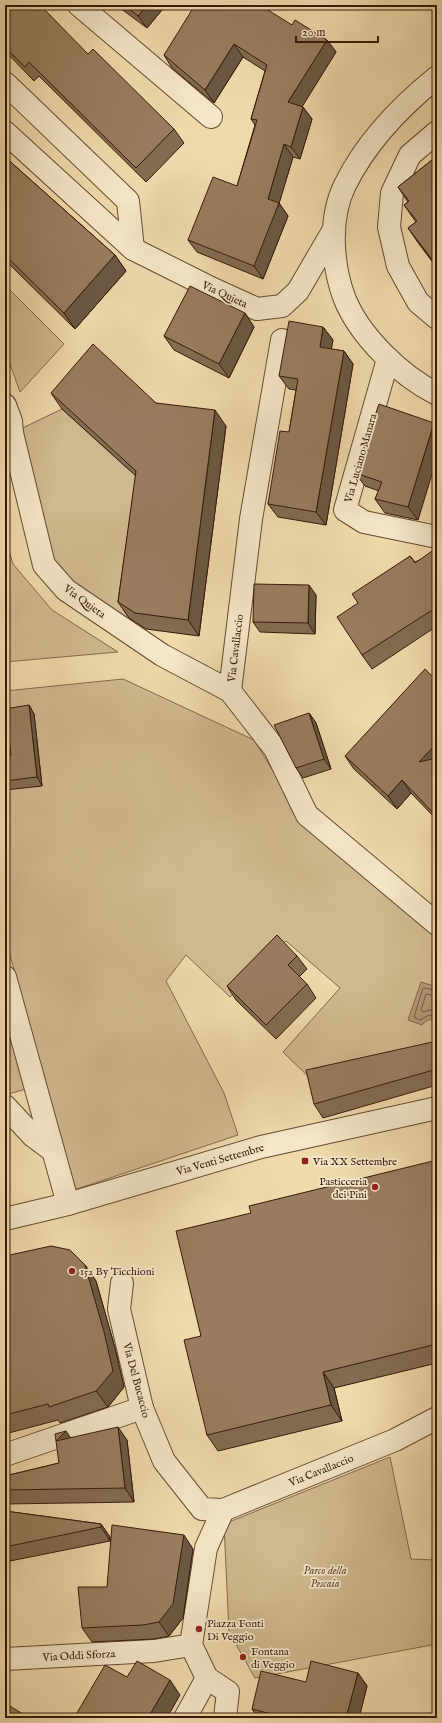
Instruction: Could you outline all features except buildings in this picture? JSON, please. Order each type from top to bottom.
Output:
[{"type":"street","points":[[79,5],[211,117]]},
{"type":"street","points":[[437,77],[410,98],[380,132],[358,164],[345,185],[338,206],[333,231],[335,266],[344,298],[360,325],[388,359],[410,378],[437,394]]},
{"type":"street","points":[[5,83],[128,201],[133,248]]},
{"type":"street","name":"Via Quieta","points":[[5,132],[133,248],[257,309],[282,306],[298,291],[333,231]]},
{"type":"street","points":[[437,132],[410,155],[392,193],[389,227],[398,266],[418,302],[437,318]]},
{"type":"street","name":"Via Cavallaccio","points":[[282,340],[251,519],[230,691],[275,749],[307,815],[437,924]]},
{"type":"street","name":"Via Luciano Manara","points":[[388,359],[345,510],[364,522],[437,537]]},
{"type":"street","name":"Via Quieta","points":[[5,405],[11,421],[12,433],[44,565],[66,590],[162,655],[230,691]]},
{"type":"street","points":[[5,976],[68,1204]]},
{"type":"street","points":[[5,1106],[33,1136],[53,1151]]},
{"type":"street","name":"Via Venti Settembre","points":[[5,1219],[68,1204],[261,1147],[437,1108]]},
{"type":"street","name":"Via Del Bucaccio","points":[[122,1283],[119,1309],[142,1408],[164,1461],[202,1509]]},
{"type":"street","points":[[5,1455],[142,1408]]},
{"type":"street","name":"Via Cavallaccio","points":[[202,1509],[223,1510],[395,1440],[437,1418]]},
{"type":"street","points":[[223,1510],[206,1548],[191,1645],[207,1678],[228,1692],[225,1718]]},
{"type":"street","name":"Via Oddi Sforza","points":[[5,1658],[154,1651],[191,1645]]},
{"type":"street","points":[[185,1718],[207,1678]]},
{"type":"green space","points":[[5,285],[64,344],[20,392],[5,350]]},
{"type":"green space","points":[[62,409],[129,470],[150,470],[128,627],[44,565],[12,433]]},
{"type":"green space","points":[[5,538],[13,564],[52,610],[118,652],[5,662]]},
{"type":"green space","points":[[123,679],[254,740],[296,808],[437,932],[437,1056],[316,1084],[283,1052],[340,988],[286,941],[230,997],[186,955],[166,981],[224,1093],[238,1135],[74,1190],[5,937],[5,691]]},
{"type":"green space","points":[[5,1010],[26,1089],[5,1095]]},
{"type":"green space","name":"Parco della Pescaia","points":[[390,1457],[411,1559],[437,1560],[437,1644],[255,1678],[229,1632],[224,1524]]},
{"type":"water","points":[[421,982],[437,987],[437,1021],[429,1020],[422,1025],[408,1020]]},
{"type":"place","name":"Via XX Settembre","points":[[305,1161]]},
{"type":"place","name":"Pasticceria dei Pini","points":[[375,1187]]},
{"type":"place","name":"152 By Ticchioni","points":[[72,1271]]},
{"type":"place","name":"Piazza Fonti Di Veggio","points":[[199,1629]]},
{"type":"place","name":"Fontana di Veggio","points":[[243,1657]]}]
